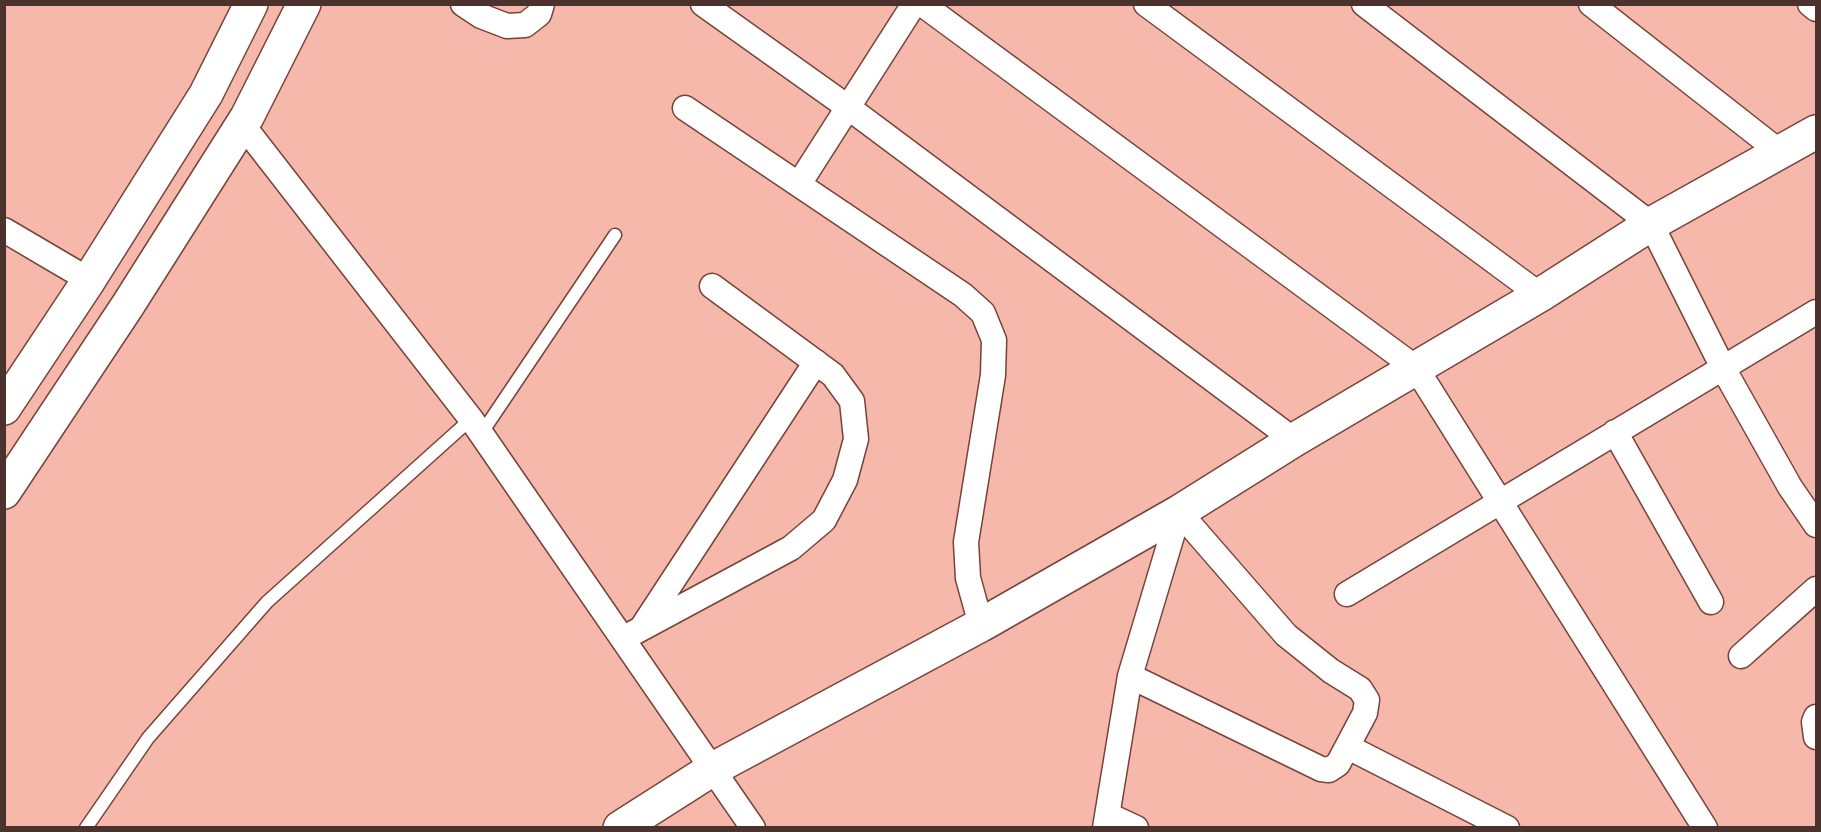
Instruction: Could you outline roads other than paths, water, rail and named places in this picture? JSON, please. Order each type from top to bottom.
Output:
[{"type":"main road","points":[[4,408],[89,280],[206,94],[252,4]]},
{"type":"main road","points":[[4,492],[128,305],[242,124],[303,4]]},
{"type":"main road","points":[[620,828],[711,770],[981,625],[1179,512],[1294,440],[1540,296],[1651,224],[1816,132]]},
{"type":"street","points":[[463,4],[481,16],[507,26],[525,25],[538,14],[542,4]]},
{"type":"street","points":[[703,4],[849,108],[1294,440]]},
{"type":"street","points":[[799,184],[914,4]]},
{"type":"street","points":[[922,4],[1416,368],[1701,825]]},
{"type":"street","points":[[1146,4],[1540,296]]},
{"type":"street","points":[[1364,4],[1651,224],[1723,368],[1790,487],[1816,525]]},
{"type":"street","points":[[1591,4],[1781,153]]},
{"type":"street","points":[[1810,4],[1816,9]]},
{"type":"street","points":[[685,108],[963,294],[983,313],[994,340],[993,375],[966,542],[968,578],[981,625]]},
{"type":"street","points":[[242,124],[633,633],[711,770],[753,828]]},
{"type":"street","points":[[4,230],[89,280]]},
{"type":"street","points":[[633,633],[791,548],[824,520],[845,480],[856,438],[852,401],[834,375],[712,286]]},
{"type":"street","points":[[1347,594],[1502,503],[1615,432],[1816,312]]},
{"type":"street","points":[[633,633],[816,362]]},
{"type":"street","points":[[1615,432],[1711,602]]},
{"type":"street","points":[[1136,828],[1107,821],[1130,676],[1179,512]]},
{"type":"street","points":[[1130,676],[1321,769],[1329,770],[1338,764],[1365,713],[1367,700],[1360,689],[1286,635],[1179,512]]},
{"type":"street","points":[[1742,656],[1816,589]]},
{"type":"street","points":[[1816,717],[1814,722],[1816,737]]},
{"type":"street","points":[[1348,747],[1506,828]]},
{"type":"lane","points":[[86,828],[148,738],[267,602],[476,427],[615,235]]}]
